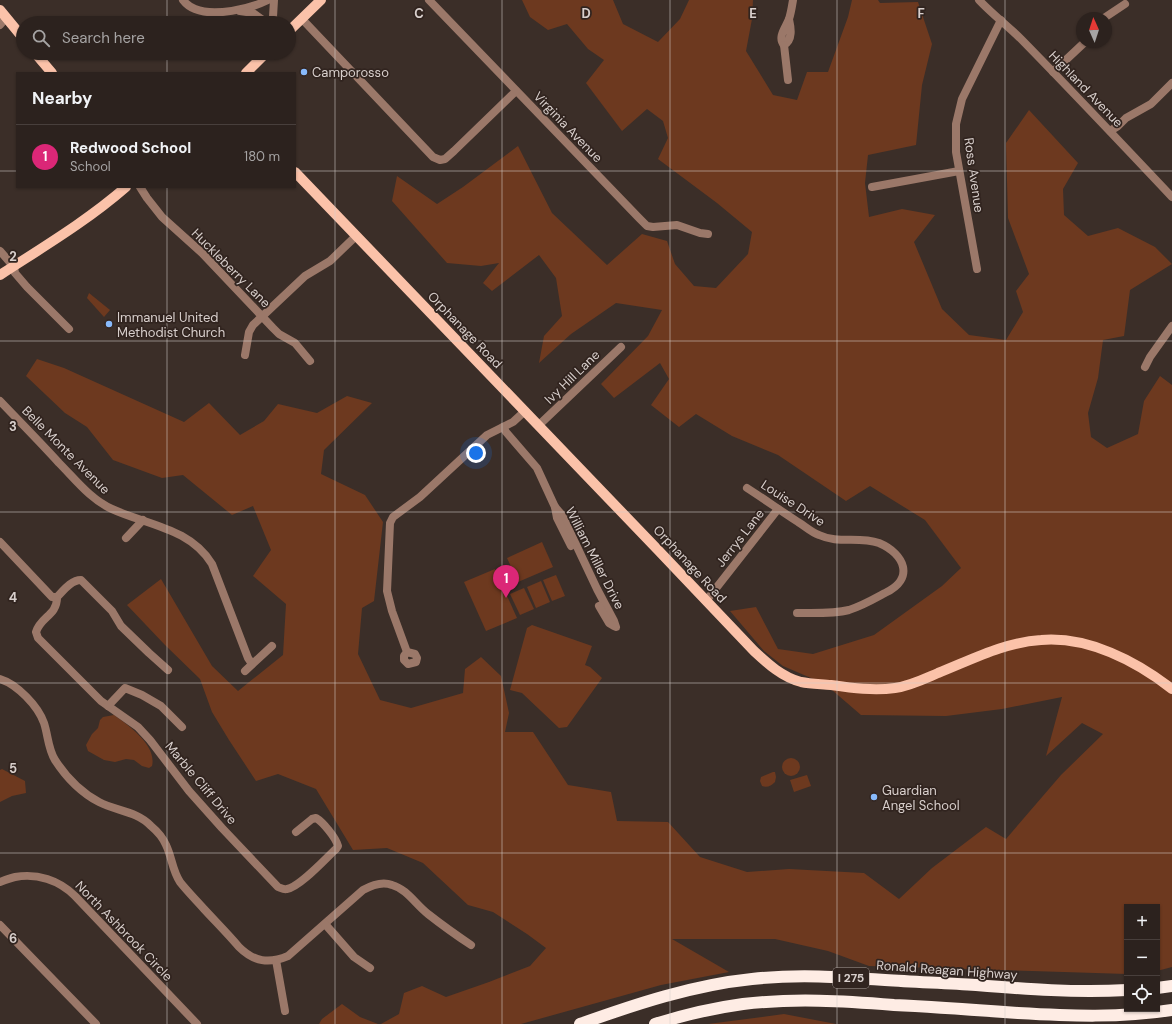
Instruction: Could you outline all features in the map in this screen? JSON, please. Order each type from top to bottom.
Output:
[{"type":"highway","name":"Ronald Reagan Highway","points":[[580,1024],[633,1006],[691,989],[726,982],[778,977],[839,977],[1080,992],[1124,990]]},
{"type":"highway","points":[[1160,988],[1172,986]]},
{"type":"highway","name":"I 275","points":[[655,1024],[680,1016],[723,1007],[774,1002],[846,1001],[1002,1012],[1091,1016],[1137,1015],[1172,1010]]},
{"type":"main road","points":[[296,25],[321,0]]},
{"type":"main road","points":[[1,20],[16,32]]},
{"type":"main road","points":[[41,60],[51,72]]},
{"type":"main road","points":[[247,72],[259,60]]},
{"type":"main road","name":"Orphanage Road","points":[[296,173],[706,601],[767,663],[785,676],[802,682],[872,689],[896,688],[916,682],[1003,647],[1028,641],[1054,639],[1082,643],[1108,652],[1150,674],[1172,689]]},
{"type":"main road","points":[[0,275],[87,218],[125,188]]},
{"type":"street","points":[[183,0],[190,6],[202,11],[214,12],[237,10],[264,2]]},
{"type":"street","points":[[273,16],[274,0]]},
{"type":"street","name":"Virginia Avenue","points":[[429,0],[647,226],[677,226],[708,234]]},
{"type":"street","points":[[788,80],[784,45],[782,41],[783,30],[789,19],[793,0]]},
{"type":"street","name":"Highland Avenue","points":[[979,0],[990,12],[1006,24],[1172,197]]},
{"type":"street","points":[[1112,13],[1125,4]]},
{"type":"street","points":[[237,10],[253,13],[257,16]]},
{"type":"street","points":[[302,19],[433,157],[437,159],[445,159],[516,91]]},
{"type":"street","name":"Ross Avenue","points":[[977,269],[959,171],[955,137],[958,114],[962,99],[1001,20]]},
{"type":"street","points":[[1053,72],[1079,48]]},
{"type":"street","points":[[1110,131],[1126,118],[1151,104],[1172,83]]},
{"type":"street","points":[[872,187],[959,171]]},
{"type":"street","name":"Huckleberry Lane","points":[[141,188],[162,217],[202,253],[279,334],[295,343],[310,361]]},
{"type":"street","points":[[245,355],[250,329],[262,316],[305,276],[330,261],[356,236]]},
{"type":"street","points":[[0,251],[14,266],[15,273],[27,287],[69,329]]},
{"type":"street","points":[[1146,367],[1150,357],[1172,326]]},
{"type":"street","name":"Ivy Hill Lane","points":[[539,425],[621,347]]},
{"type":"street","name":"Belle Monte Avenue","points":[[0,401],[99,502],[112,509],[177,533],[187,539],[207,557],[212,564],[248,658],[252,664]]},
{"type":"street","points":[[407,652],[392,611],[387,591],[390,523],[393,517],[420,497],[487,436],[513,422],[525,411]]},
{"type":"street","name":"William Miller Drive","points":[[503,427],[536,468],[555,507],[562,515],[616,627],[609,623],[605,617],[557,518],[555,507]]},
{"type":"street","name":"Louise Drive","points":[[747,488],[817,534],[838,540],[868,540],[884,546],[898,556],[903,565],[903,575],[899,584],[864,604],[839,612],[797,613]]},
{"type":"street","name":"Jerrys Lane","points":[[706,601],[778,509]]},
{"type":"street","points":[[126,538],[143,520]]},
{"type":"street","points":[[0,542],[52,597],[56,597],[73,582],[80,580],[112,611],[121,626],[168,670]]},
{"type":"street","name":"Marble Cliff Drive","points":[[56,597],[55,609],[38,626],[36,632],[38,638],[101,701],[138,727],[150,740],[189,791],[278,887],[283,889],[292,887],[298,883],[338,846],[333,836],[316,818],[312,819],[296,832]]},
{"type":"street","points":[[245,671],[272,646]]},
{"type":"street","points":[[0,679],[15,686],[37,709],[44,723],[52,754],[66,775],[84,792],[100,802],[131,813],[145,820],[162,838],[172,866],[180,881],[245,953],[256,959],[262,960],[276,960],[288,956],[363,890],[376,884],[393,885],[402,890],[428,914],[471,945]]},
{"type":"street","points":[[108,706],[125,688],[142,695],[161,706],[182,727]]},
{"type":"street","name":"North Ashbrook Circle","points":[[0,882],[15,877],[30,876],[45,878],[69,890],[197,1024]]},
{"type":"street","points":[[325,924],[354,957],[370,968]]},
{"type":"street","points":[[0,925],[96,1024]]},
{"type":"street","points":[[276,960],[285,1011]]},
{"type":"shaded area","points":[[522,0],[613,0],[623,24],[658,42],[680,19],[689,0],[753,0],[752,19],[746,51],[773,95],[797,100],[807,72],[828,72],[848,17],[852,0],[878,0],[880,3],[918,2],[932,44],[922,85],[916,145],[868,155],[865,183],[869,217],[902,209],[935,215],[914,242],[942,309],[969,335],[1006,340],[1023,312],[1016,291],[1029,274],[1008,218],[1006,143],[1029,110],[1078,163],[1063,189],[1064,215],[1088,236],[1118,228],[1155,247],[1172,264],[1130,290],[1124,336],[1103,340],[1098,378],[1088,413],[1091,437],[1107,448],[1138,434],[1144,401],[1160,376],[1172,385],[1172,967],[1160,970],[1160,904],[1124,904],[1124,974],[869,966],[828,951],[775,939],[672,939],[729,972],[661,985],[521,1024],[381,1024],[399,1014],[404,993],[422,986],[446,997],[530,966],[546,948],[493,912],[468,905],[423,863],[387,848],[353,850],[316,789],[278,774],[256,781],[212,712],[200,679],[127,605],[161,579],[212,666],[238,691],[283,655],[286,604],[253,576],[271,550],[253,506],[232,515],[183,475],[162,478],[113,460],[87,427],[65,413],[26,376],[37,359],[64,368],[184,422],[209,403],[240,435],[264,421],[278,404],[317,413],[347,396],[372,403],[324,450],[321,474],[365,495],[383,522],[374,601],[362,608],[358,654],[380,700],[411,708],[463,693],[465,669],[481,657],[501,676],[509,713],[505,732],[533,732],[568,785],[611,792],[617,821],[668,822],[700,857],[747,872],[789,869],[864,873],[899,899],[932,868],[986,827],[1006,839],[1061,775],[1103,734],[1082,723],[1046,756],[1062,697],[1002,709],[946,716],[861,715],[825,684],[783,666],[764,651],[730,611],[756,607],[778,649],[813,654],[874,635],[942,586],[961,568],[925,520],[870,486],[846,501],[778,455],[732,436],[696,414],[679,427],[651,405],[669,379],[660,363],[614,398],[601,384],[648,336],[662,310],[616,303],[571,334],[539,363],[544,336],[562,316],[556,278],[539,255],[492,291],[483,283],[499,263],[481,266],[447,263],[392,201],[397,176],[437,204],[463,187],[518,146],[552,213],[607,265],[642,234],[667,241],[675,264],[694,286],[716,288],[748,254],[752,232],[717,203],[658,159],[668,138],[663,121],[647,109],[622,131],[586,83],[604,60],[588,49],[567,24],[548,30],[530,17]]},
{"type":"shaded area","points":[[89,293],[110,310],[104,317],[87,298]]},
{"type":"shaded area","points":[[542,542],[553,567],[518,582],[507,558]]},
{"type":"shaded area","points":[[495,569],[517,618],[486,631],[464,582]]},
{"type":"shaded area","points":[[556,575],[565,596],[552,601],[543,580]]},
{"type":"shaded area","points":[[541,581],[550,602],[536,608],[527,587]]},
{"type":"shaded area","points":[[524,588],[534,609],[520,615],[510,594]]},
{"type":"shaded area","points":[[532,625],[592,646],[585,665],[590,667],[602,678],[567,727],[559,728],[522,693],[510,690],[527,628]]},
{"type":"shaded area","points":[[114,715],[134,730],[146,744],[152,758],[152,766],[149,768],[142,766],[134,760],[126,759],[115,762],[104,760],[88,751],[86,745],[92,734],[98,728],[100,720],[103,717]]},
{"type":"shaded area","points":[[791,758],[797,761],[800,767],[797,773],[791,776],[785,773],[782,767],[785,761]]},
{"type":"shaded area","points":[[2,769],[25,781],[26,793],[12,796],[0,802],[0,770]]},
{"type":"shaded area","points":[[775,772],[776,777],[775,782],[766,787],[762,786],[760,781],[761,777]]},
{"type":"shaded area","points":[[807,775],[811,786],[794,792],[790,780]]},
{"type":"shaded area","points":[[342,1004],[360,1017],[378,1024],[319,1024],[322,1019]]},
{"type":"shaded area","points":[[784,1014],[836,1024],[708,1024]]},
{"type":"place","name":"Camporosso","points":[[304,72]]},
{"type":"place","name":"Immanuel United Methodist Church","points":[[109,324]]},
{"type":"place","name":"Redwood School","points":[[506,598]]},
{"type":"place","name":"Guardian Angel School","points":[[874,797]]}]
